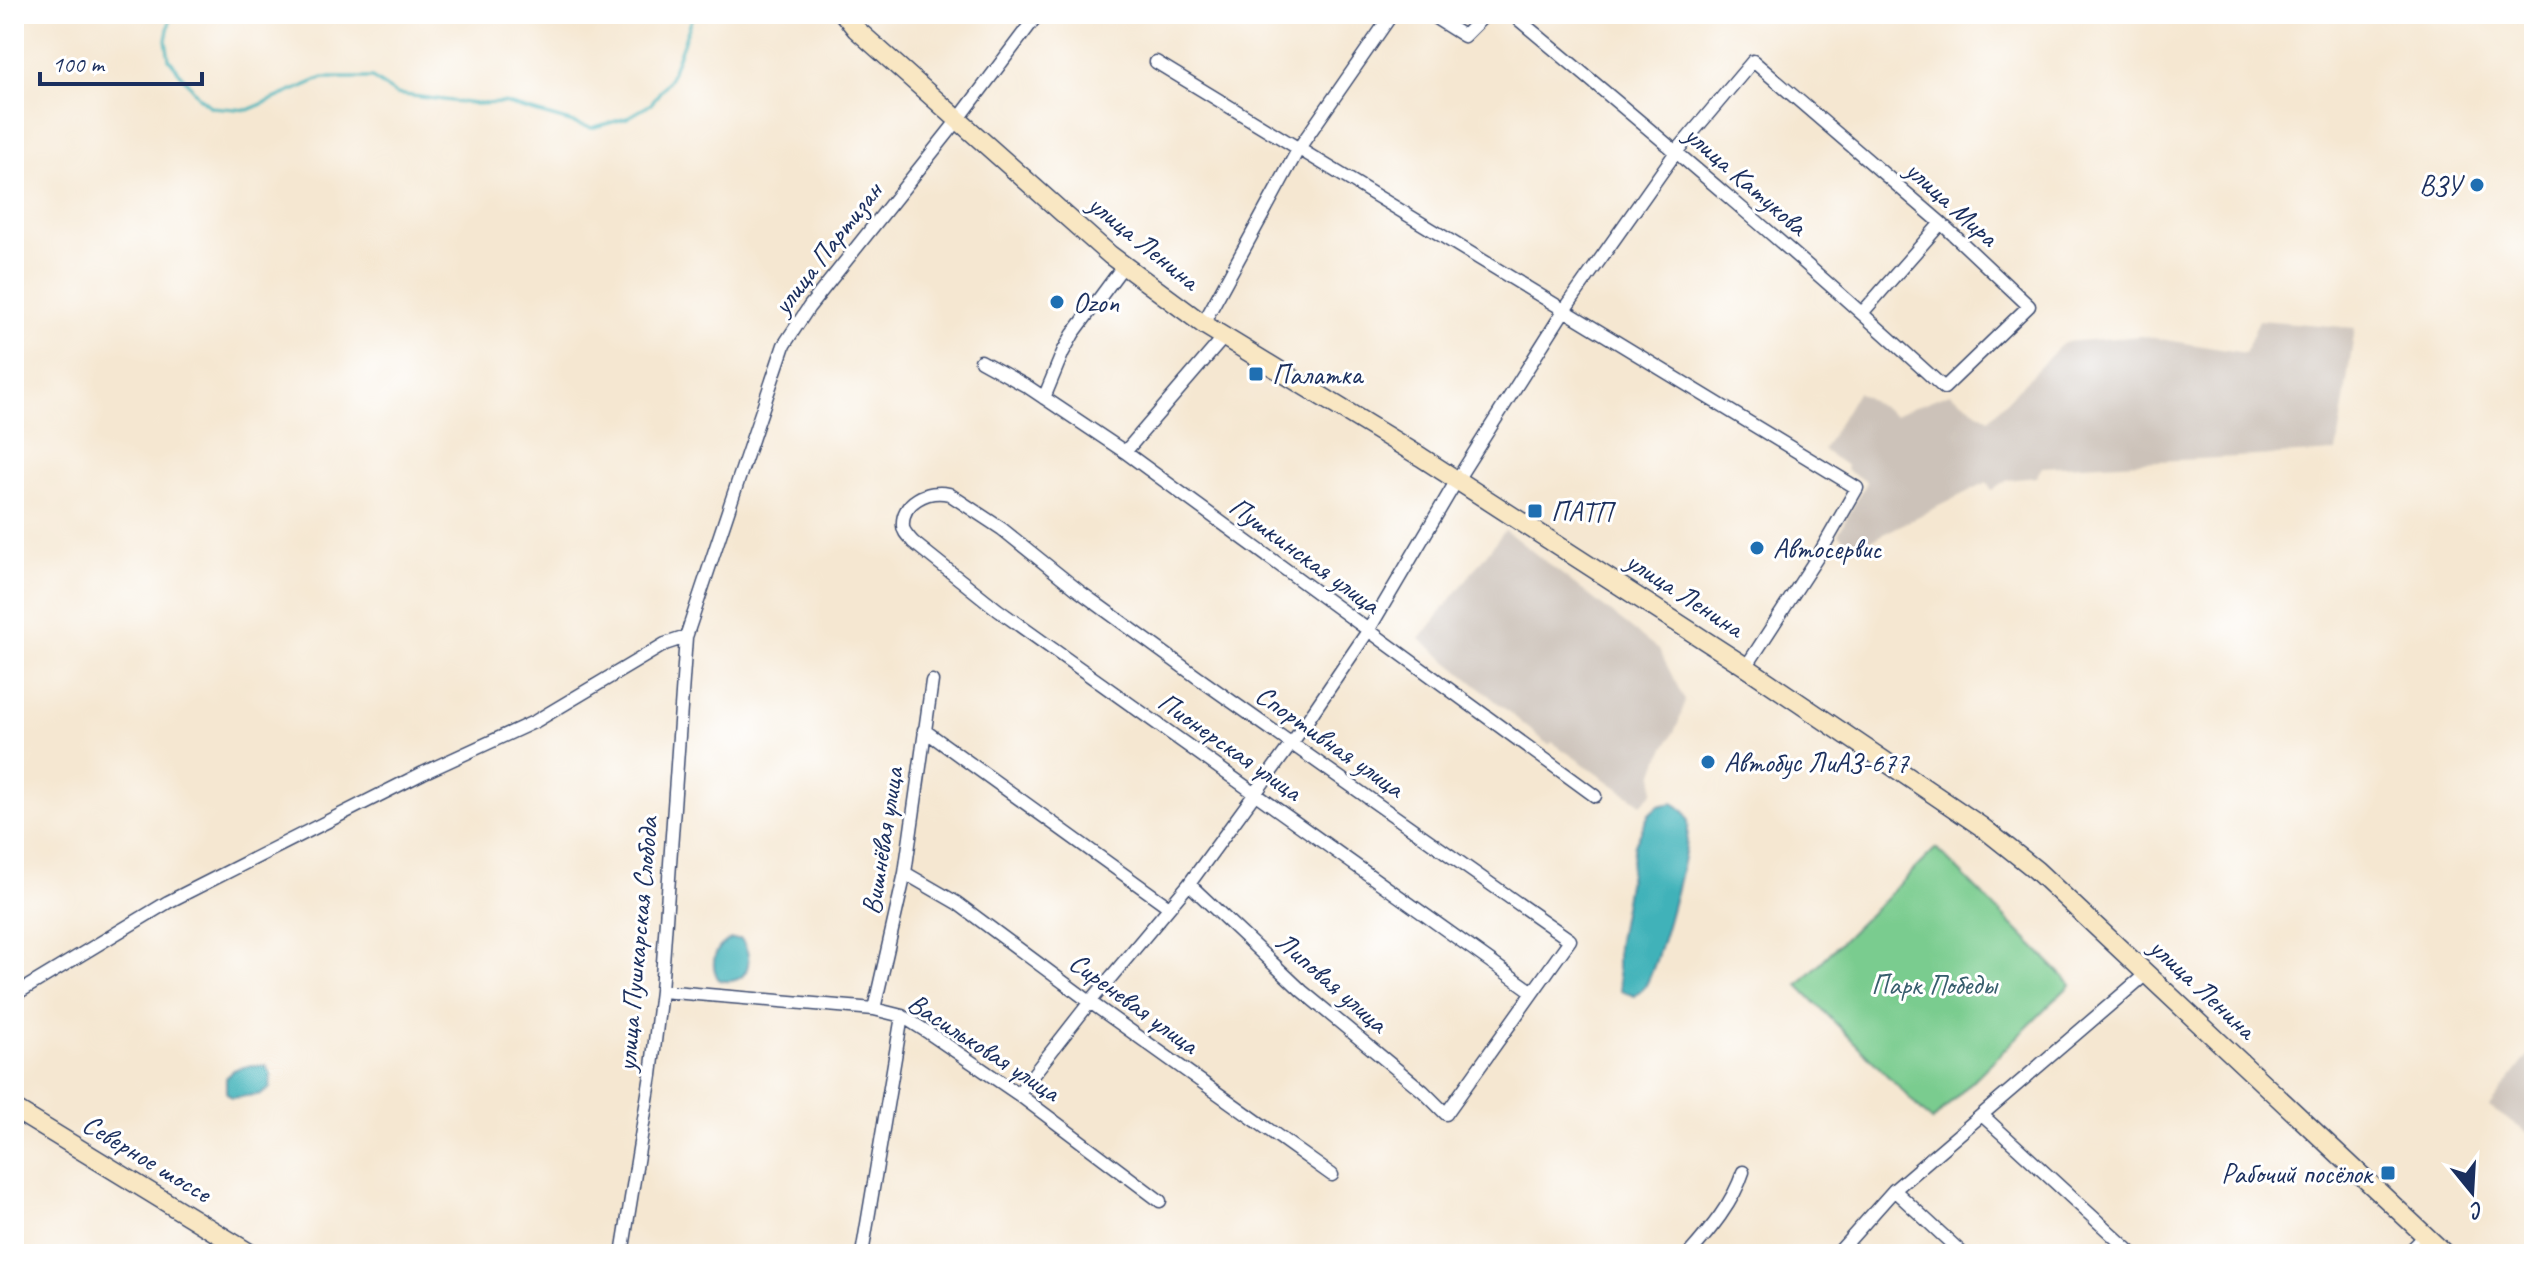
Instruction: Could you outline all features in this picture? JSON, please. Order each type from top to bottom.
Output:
[{"type":"main road","name":"улица Ленина","points":[[849,19],[958,120],[1124,265],[1203,324],[1457,480],[1746,667],[1982,827],[2036,870],[2445,1254]]},
{"type":"main road","name":"Северное шоссе","points":[[14,1109],[251,1254]]},
{"type":"street","name":"улица Партизан","points":[[686,637],[784,345],[809,307],[1038,14]]},
{"type":"street","points":[[1203,324],[1299,148],[1392,14]]},
{"type":"street","points":[[1429,14],[1464,36],[1486,14]]},
{"type":"street","name":"улица Катукова","points":[[1512,14],[1862,313],[1944,388]]},
{"type":"street","name":"улица Мира","points":[[1676,152],[1753,61],[1941,223],[2029,306],[1944,388]]},
{"type":"street","points":[[1156,62],[1857,488],[1818,556],[1746,667]]},
{"type":"street","points":[[1018,1094],[1189,884],[1292,743],[1368,631],[1457,480],[1565,309],[1676,152]]},
{"type":"street","points":[[1862,313],[1941,223]]},
{"type":"street","points":[[1044,398],[1073,334],[1124,265]]},
{"type":"street","points":[[1125,452],[1224,337]]},
{"type":"street","name":"Пушкинская улица","points":[[981,361],[1125,452],[1595,796]]},
{"type":"street","name":"Спортивная улица","points":[[904,531],[902,523],[916,500],[928,493],[949,494],[1002,529],[1079,591],[1570,940],[1446,1114]]},
{"type":"street","name":"Пионерская улица","points":[[904,531],[913,542],[998,610],[1533,992]]},
{"type":"street","points":[[14,995],[168,902],[423,773],[536,721],[665,644],[686,637]]},
{"type":"street","name":"улица Пушкарская Слобода","points":[[622,1254],[651,1075],[661,991],[686,637]]},
{"type":"street","name":"Вишнёвая улица","points":[[874,1009],[905,873],[932,681]]},
{"type":"street","points":[[924,730],[1169,907]]},
{"type":"street","name":"Сиреневая улица","points":[[905,873],[957,903],[1332,1175]]},
{"type":"street","name":"Липовая улица","points":[[1189,884],[1302,991],[1423,1091],[1446,1114]]},
{"type":"street","points":[[1837,1254],[1894,1190],[2146,974]]},
{"type":"street","name":"Васильковая улица","points":[[661,991],[874,1009],[902,1016],[1018,1094],[1160,1201]]},
{"type":"street","points":[[862,1254],[902,1016]]},
{"type":"street","points":[[1982,1115],[2133,1254]]},
{"type":"street","points":[[1689,1254],[1714,1224],[1743,1172]]},
{"type":"street","points":[[1894,1190],[1963,1254]]},
{"type":"street","points":[[2407,1254],[2426,1235]]},
{"type":"shaded area","points":[[2259,320],[2355,328],[2336,452],[2042,467],[2036,477],[2007,480],[1992,491],[1987,482],[1855,548],[1838,534],[1867,482],[1846,470],[1847,466],[1823,450],[1857,392],[1894,415],[1950,393],[1989,419],[2064,342],[2142,336],[2245,353]]},
{"type":"shaded area","points":[[1505,530],[1659,650],[1685,701],[1678,724],[1654,773],[1653,792],[1641,804],[1552,742],[1549,745],[1420,639]]},
{"type":"shaded area","points":[[2534,1048],[2534,1137],[2489,1107]]},
{"type":"green space","name":"Парк Победы","points":[[1936,848],[2071,984],[1932,1121],[1798,985]]},
{"type":"water","points":[[1673,803],[1686,815],[1688,834],[1657,957],[1644,988],[1635,996],[1621,991],[1617,946],[1635,844],[1649,814],[1658,806]]},
{"type":"water","points":[[731,939],[741,939],[746,947],[746,970],[737,980],[719,980],[714,968],[715,956]]},
{"type":"water","points":[[252,1065],[266,1066],[271,1074],[270,1088],[261,1094],[232,1098],[226,1092],[226,1078],[233,1070]]},
{"type":"waterway","points":[[171,14],[166,40],[169,59],[199,97],[211,107],[248,110],[323,78],[372,78],[396,94],[476,104],[504,103],[591,128],[627,118],[651,104],[670,78],[694,14]]},
{"type":"place","name":"ВЗУ","points":[[2477,185]]},
{"type":"place","name":"Ozon","points":[[1057,302]]},
{"type":"place","name":"Палатка","points":[[1256,374]]},
{"type":"place","name":"ПАТП","points":[[1535,511]]},
{"type":"place","name":"Автосервис","points":[[1757,548]]},
{"type":"place","name":"Автобус ЛиАЗ-677","points":[[1708,762]]},
{"type":"place","name":"Рабочий посёлок","points":[[2388,1173]]}]
